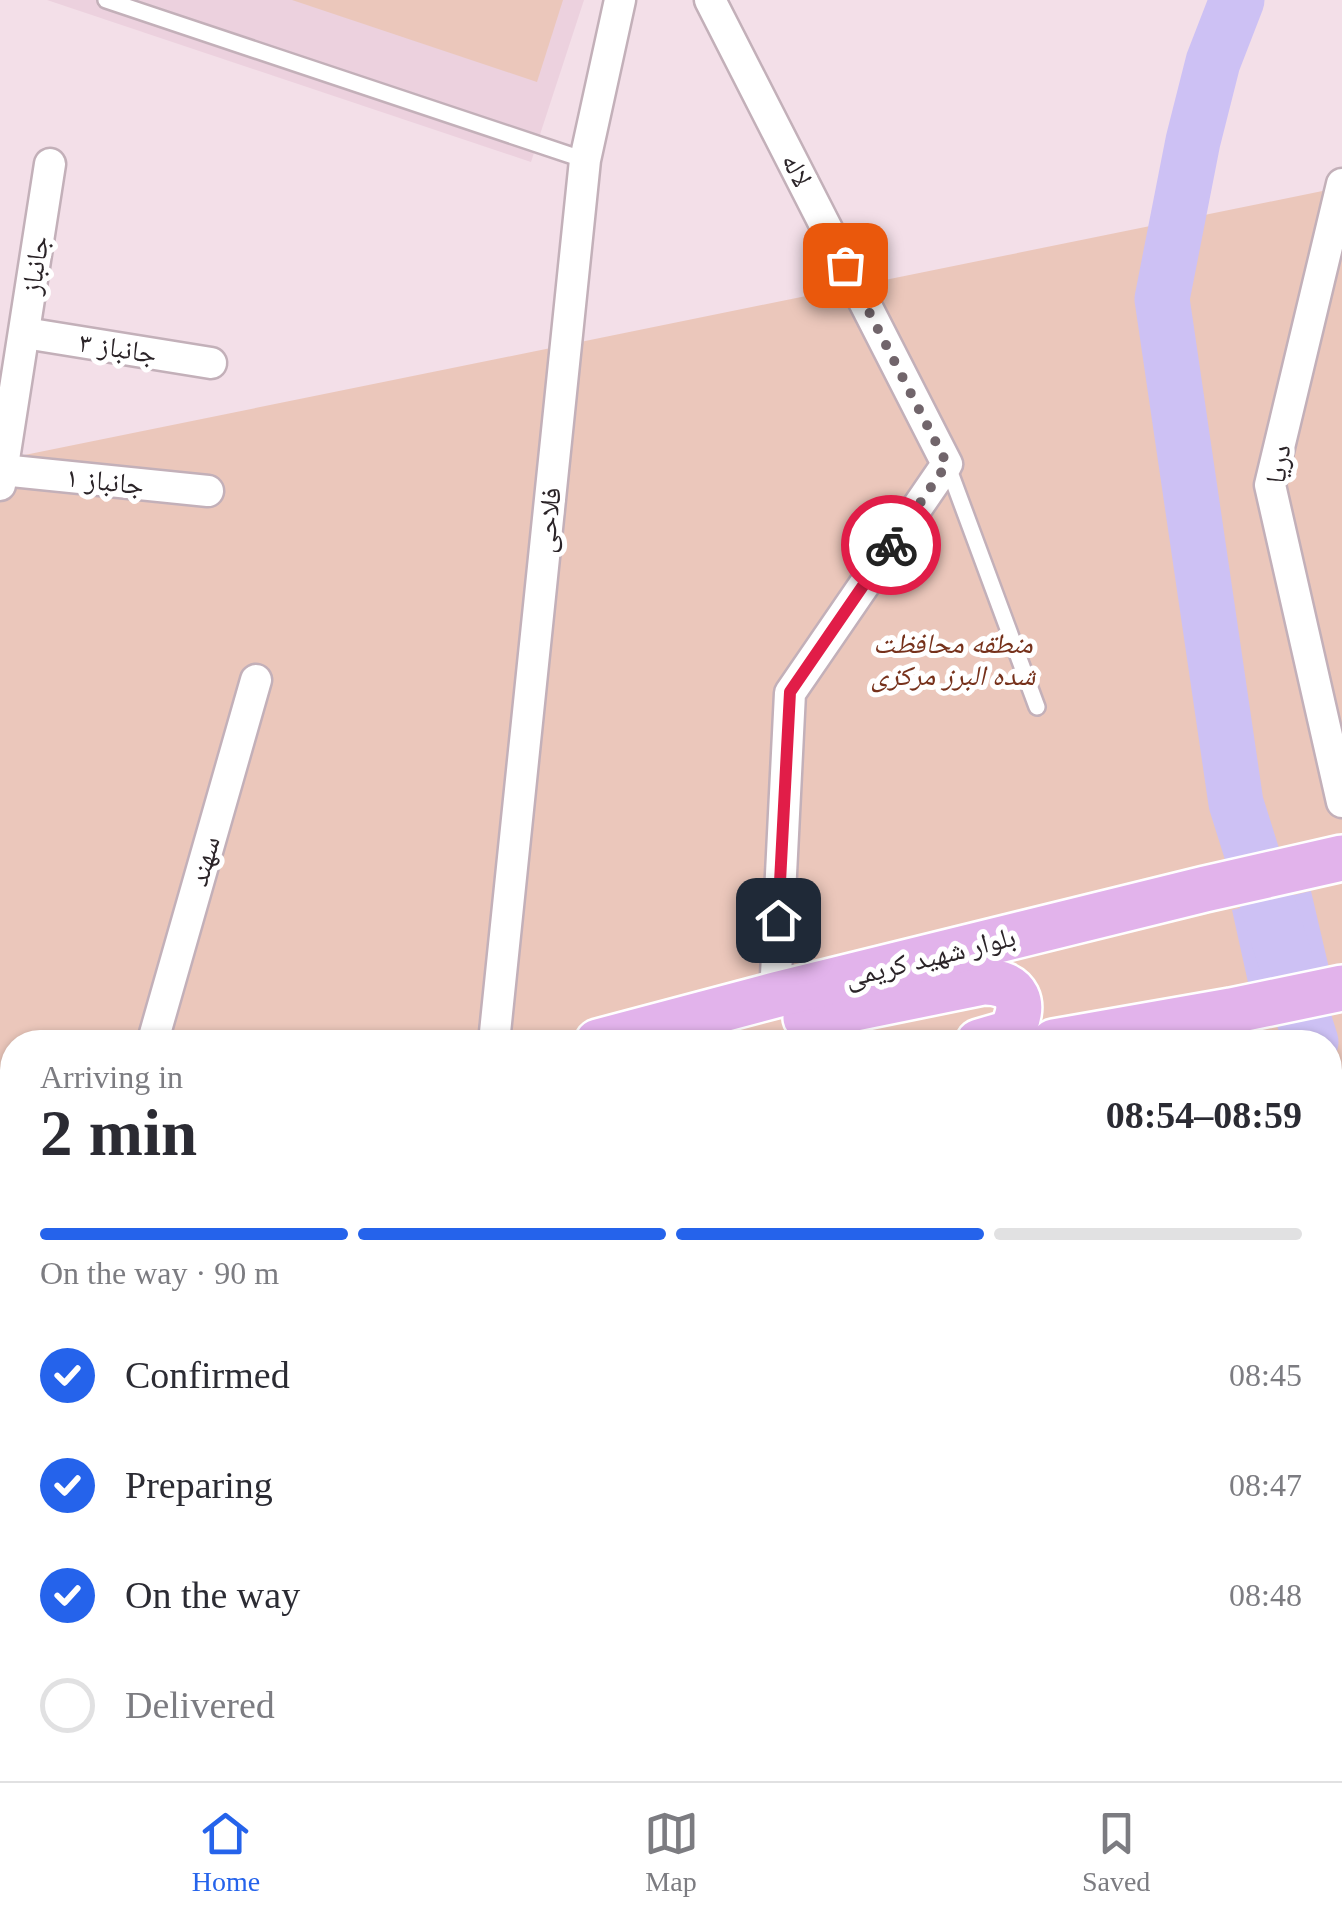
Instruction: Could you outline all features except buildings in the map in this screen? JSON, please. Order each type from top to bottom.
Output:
[{"type":"main road","name":"بلوار شهید کریمی","points":[[648,1030],[775,995],[1342,858]]},
{"type":"main road","points":[[746,1030],[999,981],[1013,990],[1020,1004],[1019,1020],[1013,1030]]},
{"type":"main road","points":[[1152,1030],[1185,1026],[1342,988]]},
{"type":"main road","points":[[669,1025],[690,1030]]},
{"type":"street","name":"فلاحی","points":[[495,1030],[585,160],[620,0]]},
{"type":"street","name":"لاله","points":[[710,0],[947,464]]},
{"type":"street","name":"جانباز","points":[[1,478],[4,432],[25,333],[50,164]]},
{"type":"street","name":"دریا","points":[[1342,184],[1270,485],[1342,802]]},
{"type":"street","name":"جانباز ۳","points":[[25,333],[211,362]]},
{"type":"street","points":[[775,995],[790,692],[947,464]]},
{"type":"street","name":"جانباز ۱","points":[[1,478],[208,492]]},
{"type":"street","name":"سهند","points":[[156,1030],[256,680]]},
{"type":"lane","points":[[106,0],[585,160]]},
{"type":"lane","points":[[947,464],[1037,707]]},
{"type":"shaded area","points":[[47,0],[584,0],[531,162]]},
{"type":"shaded area","points":[[1311,891],[1329,968],[1249,987],[1232,910]]},
{"type":"green space","points":[[292,0],[563,0],[537,82]]},
{"type":"green space","name":"منطقه محافظت شده البرز مرکزی","points":[[1342,187],[1342,1030],[0,1030],[0,460]]},
{"type":"waterway","points":[[1237,0],[1213,62],[1193,141],[1162,299],[1236,803],[1307,1030]]},
{"type":"way so far","points":[[845,265],[947,464],[891,545]]},
{"type":"route","points":[[778,920],[790,692],[891,545]]}]
